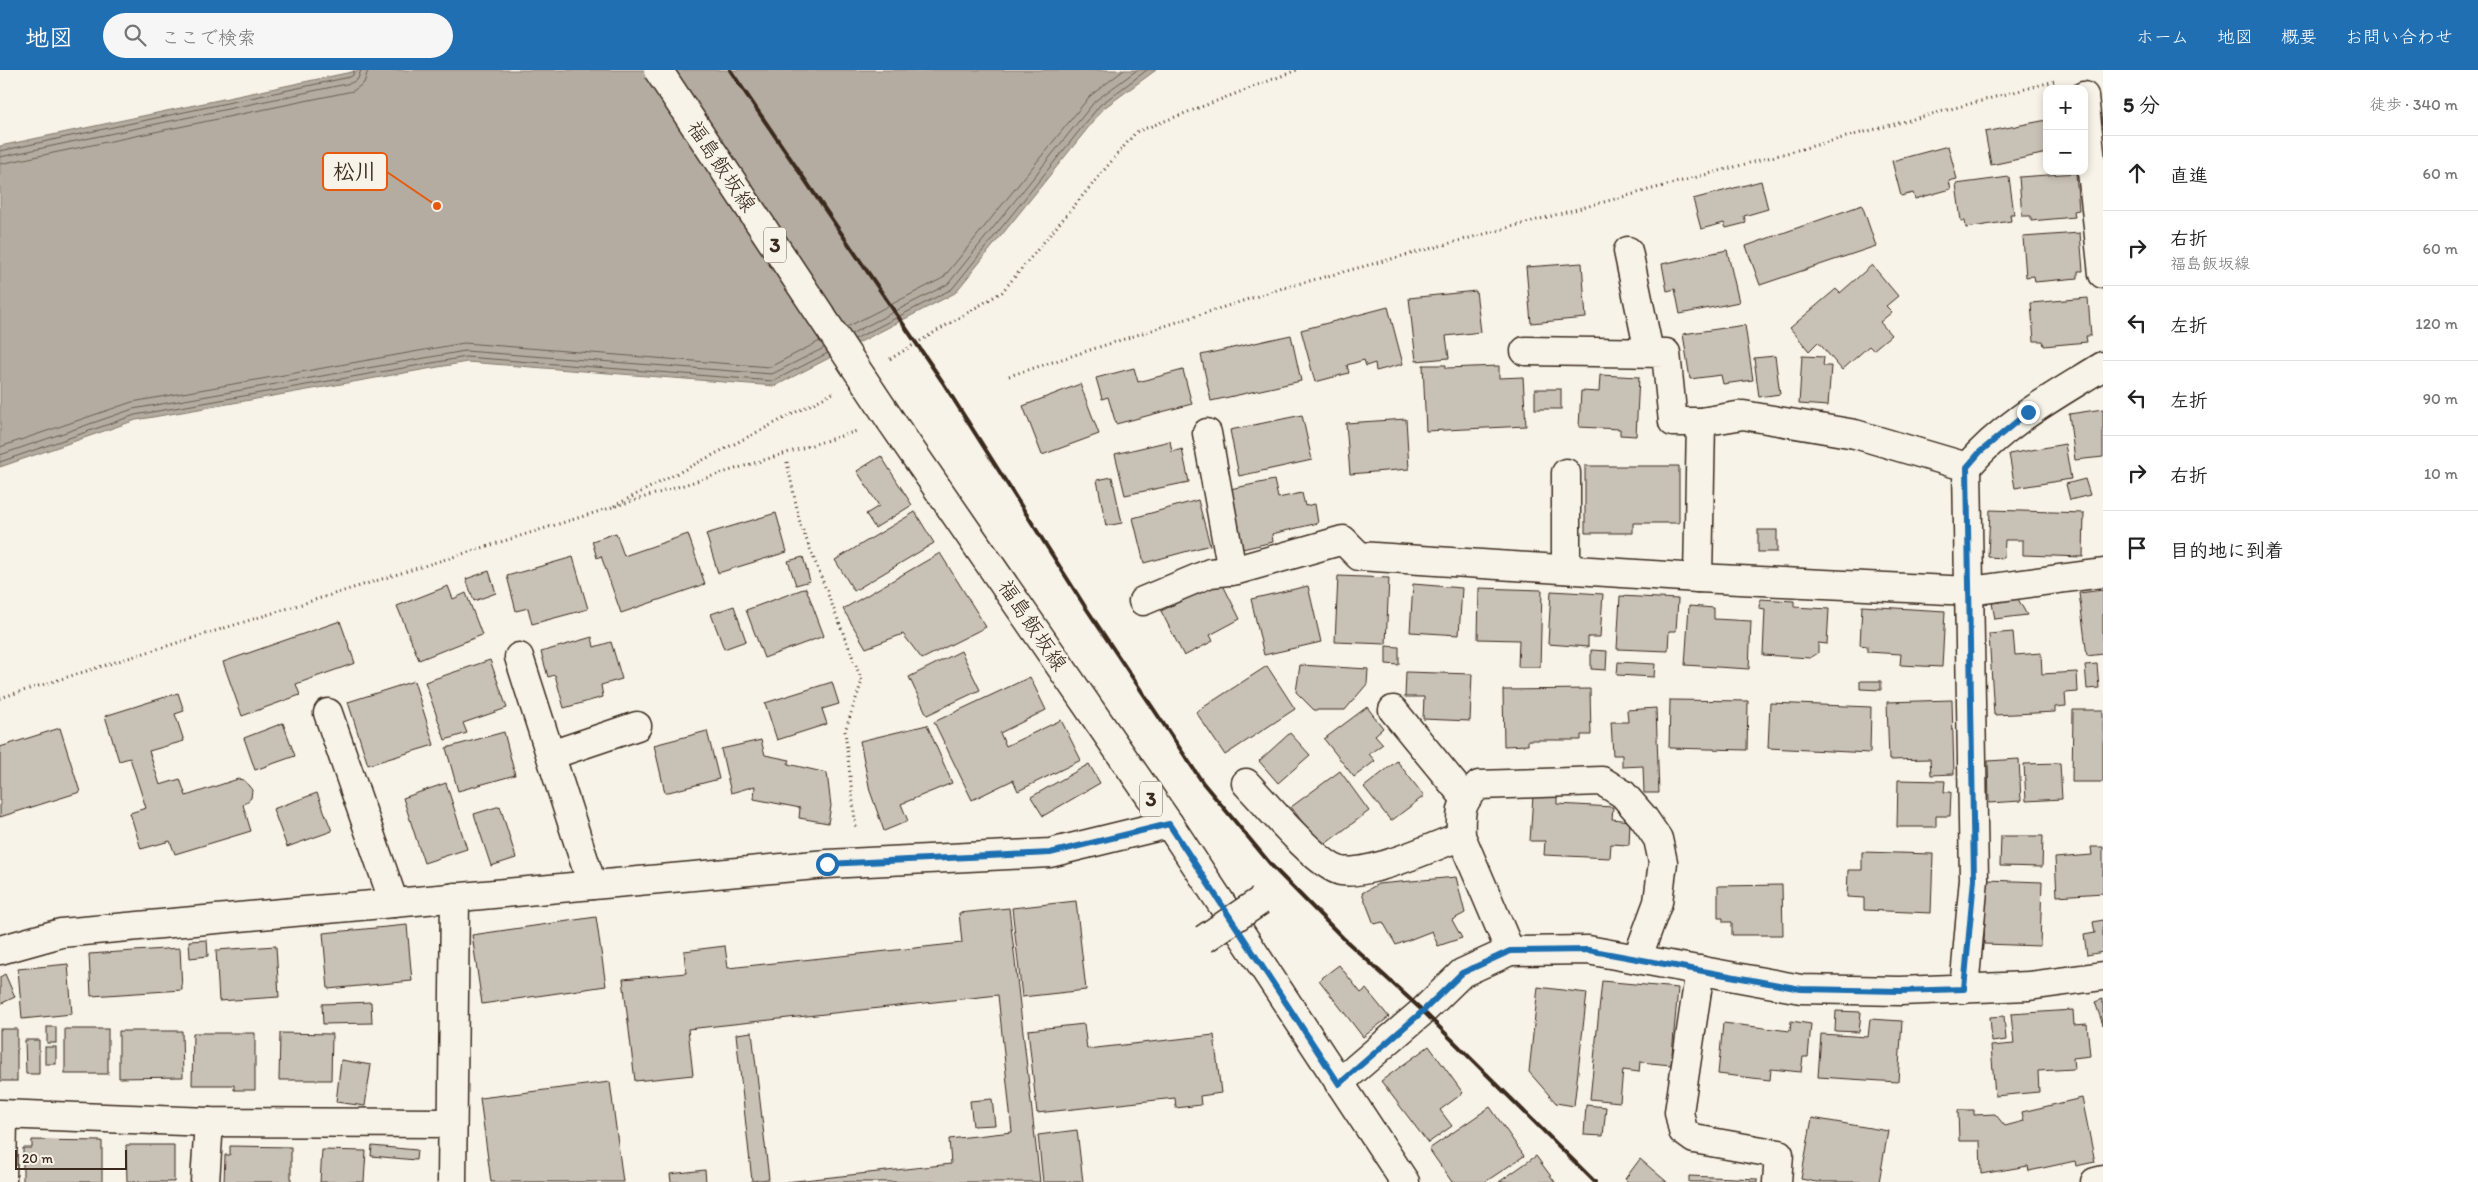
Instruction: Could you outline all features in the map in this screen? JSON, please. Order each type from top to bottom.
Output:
[{"type":"street","name":"福島飯坂線","points":[[658,70],[891,421],[1169,824],[1405,1182]]},
{"type":"street","points":[[2088,130],[2103,274]]},
{"type":"street","points":[[1628,250],[1649,352]]},
{"type":"street","points":[[1525,352],[1666,353],[1673,422],[1701,422],[1743,415],[1855,434],[1967,467]]},
{"type":"street","points":[[1964,989],[1974,879],[1967,467],[1980,452],[2028,412],[2103,366]]},
{"type":"street","points":[[1698,578],[1701,422]]},
{"type":"street","points":[[1207,433],[1232,571]]},
{"type":"street","points":[[1566,473],[1566,570]]},
{"type":"street","points":[[1143,601],[1210,573],[1232,571],[1343,540],[1358,556],[1698,578],[1970,591],[2103,573]]},
{"type":"street","points":[[519,657],[592,885]]},
{"type":"street","points":[[1393,710],[1465,798]]},
{"type":"street","points":[[328,713],[394,903]]},
{"type":"street","points":[[551,755],[637,726]]},
{"type":"street","points":[[1510,951],[1461,836],[1460,818],[1465,798],[1479,785],[1602,781],[1623,794],[1643,817],[1658,839],[1663,862],[1658,902],[1637,959]]},
{"type":"street","points":[[1246,783],[1323,864],[1341,871],[1372,868],[1403,859],[1461,836]]},
{"type":"street","points":[[0,950],[60,933],[861,862],[1050,853],[1169,824]]},
{"type":"street","points":[[452,1182],[455,897]]},
{"type":"street","points":[[1204,939],[1260,901]]},
{"type":"street","points":[[1339,1084],[1423,1011],[1462,973],[1510,951],[1588,950],[1801,989],[1900,991],[1964,989],[2029,986],[2103,976]]},
{"type":"street","points":[[1700,970],[1679,1112],[1683,1131],[1694,1139],[1779,1154],[1777,1182]]},
{"type":"street","points":[[2,1182],[1,1115],[209,1122],[452,1123]]},
{"type":"street","points":[[205,1182],[209,1122]]},
{"type":"street","points":[[2095,1182],[2103,1180]]},
{"type":"path","points":[[884,362],[1002,292],[1136,132],[1297,70]]},
{"type":"path","points":[[1009,376],[1283,288],[2043,96]]},
{"type":"path","points":[[605,511],[808,408],[841,388]]},
{"type":"path","points":[[0,698],[891,421]]},
{"type":"path","points":[[787,462],[800,523],[862,681],[845,732],[861,862]]},
{"type":"water","points":[[361,70],[1156,70],[1104,108],[955,293],[775,386],[467,362],[136,420],[0,467],[0,146]]},
{"type":"building","points":[[2043,121],[2043,154],[1991,165],[1985,132]]},
{"type":"building","points":[[1948,146],[1957,179],[1949,181],[1951,189],[1915,199],[1913,193],[1901,196],[1892,161]]},
{"type":"building","points":[[2076,175],[2079,210],[2074,211],[2075,217],[2031,221],[2031,216],[2022,216],[2019,177]]},
{"type":"building","points":[[2009,177],[2014,214],[2010,214],[2011,221],[1966,228],[1965,221],[1961,221],[1956,184]]},
{"type":"building","points":[[1761,181],[1768,209],[1744,216],[1746,223],[1726,228],[1724,223],[1701,229],[1693,199]]},
{"type":"building","points":[[1862,205],[1876,246],[1760,285],[1746,246]]},
{"type":"building","points":[[2080,233],[2083,271],[2078,271],[2078,278],[2035,282],[2034,276],[2026,277],[2023,237]]},
{"type":"building","points":[[1727,250],[1739,302],[1680,314],[1675,289],[1667,291],[1662,264]]},
{"type":"building","points":[[1582,263],[1586,318],[1531,323],[1526,267]]},
{"type":"building","points":[[1872,265],[1898,296],[1886,306],[1892,312],[1880,322],[1891,335],[1873,350],[1869,346],[1842,370],[1818,342],[1809,351],[1790,328],[1836,289],[1840,293]]},
{"type":"building","points":[[1476,291],[1481,332],[1446,336],[1449,358],[1416,361],[1409,298]]},
{"type":"building","points":[[2088,298],[2091,336],[2086,336],[2087,342],[2044,346],[2043,341],[2034,341],[2031,303]]},
{"type":"building","points":[[1388,307],[1403,364],[1376,371],[1375,363],[1366,366],[1364,360],[1347,365],[1349,373],[1315,382],[1301,330]]},
{"type":"building","points":[[1745,325],[1753,380],[1723,384],[1721,375],[1690,379],[1683,334]]},
{"type":"building","points":[[1291,335],[1301,381],[1211,401],[1201,355]]},
{"type":"building","points":[[1775,356],[1780,394],[1759,397],[1754,358]]},
{"type":"building","points":[[1802,356],[1824,357],[1823,366],[1831,366],[1828,406],[1799,404]]},
{"type":"building","points":[[1423,365],[1446,365],[1446,368],[1499,366],[1499,378],[1523,377],[1526,426],[1426,431]]},
{"type":"building","points":[[1134,368],[1138,382],[1183,370],[1192,404],[1116,424],[1108,397],[1102,399],[1096,378]]},
{"type":"building","points":[[1600,375],[1639,377],[1636,436],[1620,435],[1620,429],[1579,427],[1581,391],[1599,392]]},
{"type":"building","points":[[1080,384],[1099,434],[1042,455],[1023,406]]},
{"type":"building","points":[[1535,389],[1561,389],[1561,409],[1535,409]]},
{"type":"building","points":[[2103,409],[2103,457],[2075,460],[2069,414]]},
{"type":"building","points":[[1302,415],[1312,460],[1239,476],[1230,430]]},
{"type":"building","points":[[1406,419],[1409,469],[1350,474],[1346,423]]},
{"type":"building","points":[[1170,441],[1172,452],[1182,449],[1189,482],[1125,495],[1115,454]]},
{"type":"building","points":[[2065,444],[2071,479],[2015,488],[2009,454]]},
{"type":"building","points":[[881,456],[912,505],[875,528],[866,514],[879,506],[857,471]]},
{"type":"building","points":[[1585,466],[1679,466],[1679,523],[1633,523],[1633,533],[1585,533]]},
{"type":"building","points":[[1112,477],[1122,523],[1106,526],[1097,480]]},
{"type":"building","points":[[2085,479],[2090,495],[2070,500],[2066,484]]},
{"type":"building","points":[[1274,480],[1278,498],[1302,493],[1305,506],[1315,504],[1318,523],[1272,534],[1273,542],[1238,550],[1225,490]]},
{"type":"building","points":[[1198,500],[1210,545],[1144,563],[1133,518]]},
{"type":"building","points":[[1990,510],[2084,513],[2083,557],[2023,555],[2023,540],[2005,540],[2004,558],[1988,557]]},
{"type":"building","points":[[915,512],[934,543],[854,591],[835,560]]},
{"type":"building","points":[[776,513],[787,552],[718,573],[706,534]]},
{"type":"building","points":[[1758,530],[1777,530],[1777,552],[1758,552]]},
{"type":"building","points":[[616,533],[624,556],[688,534],[705,584],[621,613],[601,556],[597,558],[592,541]]},
{"type":"building","points":[[940,553],[986,627],[922,659],[903,634],[866,648],[843,609]]},
{"type":"building","points":[[573,557],[588,609],[532,624],[528,608],[516,611],[507,576]]},
{"type":"building","points":[[803,557],[810,581],[796,585],[788,561]]},
{"type":"building","points":[[489,571],[496,593],[474,601],[466,579]]},
{"type":"building","points":[[1338,576],[1389,578],[1386,644],[1335,642]]},
{"type":"building","points":[[1221,581],[1240,619],[1210,635],[1213,641],[1184,656],[1161,611]]},
{"type":"building","points":[[1413,584],[1462,588],[1459,635],[1410,632]]},
{"type":"building","points":[[448,586],[453,599],[466,593],[482,635],[419,660],[397,606]]},
{"type":"building","points":[[1308,586],[1321,642],[1264,655],[1251,599]]},
{"type":"building","points":[[806,588],[824,636],[764,658],[746,610]]},
{"type":"building","points":[[1479,588],[1542,590],[1540,667],[1518,667],[1519,640],[1478,639]]},
{"type":"building","points":[[2103,590],[2103,654],[2087,656],[2079,593]]},
{"type":"building","points":[[1551,591],[1603,594],[1600,637],[1588,637],[1588,647],[1548,644]]},
{"type":"building","points":[[1620,596],[1678,599],[1676,631],[1669,631],[1668,651],[1617,649]]},
{"type":"building","points":[[1760,599],[1794,601],[1794,607],[1829,609],[1827,644],[1818,643],[1818,653],[1810,658],[1763,655],[1765,609],[1759,608]]},
{"type":"building","points":[[2018,599],[2027,615],[1995,619],[1992,603]]},
{"type":"building","points":[[734,606],[746,641],[724,649],[711,614]]},
{"type":"building","points":[[1689,606],[1714,608],[1714,619],[1751,621],[1749,669],[1685,665]]},
{"type":"building","points":[[1862,606],[1945,611],[1942,667],[1900,665],[1901,654],[1867,652],[1867,646],[1860,645]]},
{"type":"building","points":[[340,621],[355,663],[296,684],[300,695],[242,716],[223,662]]},
{"type":"building","points":[[2013,632],[2015,655],[2041,653],[2042,674],[2077,672],[2078,692],[2065,693],[2066,706],[2055,707],[2055,712],[1994,715],[1989,634]]},
{"type":"building","points":[[592,637],[594,647],[611,642],[622,679],[601,685],[603,697],[564,708],[555,675],[548,677],[541,652]]},
{"type":"building","points":[[1386,646],[1399,647],[1399,665],[1386,664]]},
{"type":"building","points":[[1591,650],[1607,651],[1606,670],[1591,669]]},
{"type":"building","points":[[961,651],[980,690],[927,715],[909,677]]},
{"type":"building","points":[[490,660],[507,708],[463,723],[467,733],[445,740],[425,682]]},
{"type":"building","points":[[1618,662],[1655,664],[1654,677],[1617,675]]},
{"type":"building","points":[[2097,664],[2099,688],[2087,689],[2085,665]]},
{"type":"building","points":[[1300,665],[1368,669],[1367,684],[1345,710],[1314,710],[1296,692]]},
{"type":"building","points":[[1267,666],[1295,709],[1225,755],[1196,712]]},
{"type":"building","points":[[1406,672],[1472,674],[1470,721],[1423,719],[1424,697],[1405,697]]},
{"type":"building","points":[[1030,677],[1046,710],[1000,733],[1006,746],[1061,720],[1081,760],[1018,791],[1013,780],[972,800],[934,722]]},
{"type":"building","points":[[414,681],[434,745],[368,765],[348,702]]},
{"type":"building","points":[[1860,681],[1881,681],[1881,690],[1860,689]]},
{"type":"building","points":[[832,682],[839,704],[822,709],[827,724],[777,740],[765,703]]},
{"type":"building","points":[[1590,689],[1591,735],[1581,735],[1581,740],[1528,740],[1528,745],[1504,746],[1503,690]]},
{"type":"building","points":[[178,693],[184,711],[175,714],[184,741],[149,751],[160,785],[180,779],[186,796],[238,779],[244,780],[252,790],[251,798],[243,805],[251,831],[175,854],[170,841],[141,849],[130,813],[146,808],[130,758],[119,761],[105,716]]},
{"type":"building","points":[[1670,700],[1748,701],[1747,750],[1669,748]]},
{"type":"building","points":[[1952,700],[1954,774],[1931,775],[1930,759],[1889,760],[1887,702]]},
{"type":"building","points":[[1770,703],[1871,707],[1870,753],[1768,748]]},
{"type":"building","points":[[1367,707],[1383,728],[1375,735],[1383,744],[1369,754],[1375,761],[1354,777],[1324,739]]},
{"type":"building","points":[[1656,708],[1659,793],[1644,793],[1643,766],[1622,767],[1622,755],[1613,755],[1611,722],[1628,722],[1627,710]]},
{"type":"building","points":[[2073,710],[2103,710],[2103,782],[2072,782]]},
{"type":"building","points":[[283,723],[295,756],[255,770],[244,738]]},
{"type":"building","points":[[927,725],[952,783],[901,804],[908,821],[884,831],[870,791],[860,741]]},
{"type":"building","points":[[60,728],[80,792],[0,817],[0,747]]},
{"type":"building","points":[[707,731],[719,779],[665,793],[654,745]]},
{"type":"building","points":[[504,732],[515,775],[458,791],[446,748]]},
{"type":"building","points":[[1290,733],[1310,755],[1278,783],[1259,761]]},
{"type":"building","points":[[761,740],[765,755],[790,760],[788,764],[827,773],[831,806],[828,823],[799,818],[800,808],[754,799],[755,786],[731,793],[721,749]]},
{"type":"building","points":[[2019,759],[2021,801],[1989,803],[1988,761]]},
{"type":"building","points":[[1397,761],[1424,796],[1391,821],[1364,787]]},
{"type":"building","points":[[2060,763],[2062,799],[2026,801],[2024,764]]},
{"type":"building","points":[[1089,764],[1100,783],[1043,816],[1031,797]]},
{"type":"building","points":[[1340,771],[1369,811],[1321,847],[1291,807]]},
{"type":"building","points":[[1898,780],[1945,781],[1944,792],[1951,792],[1950,816],[1936,816],[1936,827],[1897,827]]},
{"type":"building","points":[[446,783],[467,849],[424,863],[403,798]]},
{"type":"building","points":[[317,793],[332,831],[287,847],[273,809]]},
{"type":"building","points":[[1533,795],[1557,796],[1557,804],[1613,807],[1612,819],[1630,821],[1629,845],[1611,844],[1610,858],[1544,855],[1545,841],[1530,841]]},
{"type":"building","points":[[500,806],[516,858],[491,866],[474,814]]},
{"type":"building","points":[[2001,836],[2043,836],[2042,867],[2000,866]]},
{"type":"building","points":[[2091,847],[2103,847],[2103,893],[2057,896],[2055,858],[2092,855]]},
{"type":"building","points":[[1862,852],[1933,854],[1931,913],[1864,910],[1864,898],[1847,897],[1848,870],[1862,870]]},
{"type":"building","points":[[1456,877],[1465,913],[1452,920],[1462,938],[1438,946],[1432,931],[1396,945],[1383,922],[1374,924],[1362,893],[1378,884]]},
{"type":"building","points":[[1986,880],[2042,882],[2040,946],[1984,944]]},
{"type":"building","points":[[1782,885],[1783,935],[1732,935],[1732,922],[1723,922],[1723,918],[1718,918],[1718,886]]},
{"type":"building","points":[[1076,901],[1086,990],[1022,997],[1012,908]]},
{"type":"building","points":[[1009,908],[1040,1182],[786,1182],[951,1164],[949,1139],[1012,1132],[998,995],[688,1029],[693,1075],[635,1081],[623,979],[686,973],[684,951],[725,946],[728,968],[962,943],[959,913]]},
{"type":"building","points":[[596,917],[606,986],[482,1004],[472,935]]},
{"type":"building","points":[[2103,920],[2103,952],[2087,955],[2084,935],[2095,933],[2093,922]]},
{"type":"building","points":[[407,925],[412,981],[328,989],[323,933]]},
{"type":"building","points":[[207,940],[208,956],[190,958],[189,941]]},
{"type":"building","points":[[276,946],[279,997],[219,1001],[216,950]]},
{"type":"building","points":[[180,948],[182,990],[91,996],[89,954]]},
{"type":"building","points":[[68,964],[72,1014],[22,1019],[18,969]]},
{"type":"building","points":[[1339,965],[1361,993],[1366,989],[1389,1017],[1363,1037],[1319,980]]},
{"type":"building","points":[[5,974],[15,997],[0,1004],[0,977]]},
{"type":"building","points":[[1602,981],[1678,988],[1671,1065],[1640,1062],[1639,1072],[1623,1070],[1620,1102],[1590,1099]]},
{"type":"building","points":[[1538,987],[1587,993],[1574,1106],[1556,1103],[1529,1072]]},
{"type":"building","points":[[2103,999],[2103,1025],[2095,1002]]},
{"type":"building","points":[[371,1002],[372,1023],[323,1024],[322,1004]]},
{"type":"building","points":[[2073,1010],[2074,1025],[2087,1024],[2090,1056],[2073,1058],[2074,1069],[2038,1071],[2039,1092],[1995,1096],[1991,1046],[2014,1044],[2011,1014]]},
{"type":"building","points":[[1836,1011],[1861,1012],[1859,1032],[1835,1031]]},
{"type":"building","points":[[2004,1016],[2006,1040],[1992,1042],[1990,1017]]},
{"type":"building","points":[[1870,1019],[1902,1021],[1898,1082],[1818,1077],[1821,1034],[1868,1037]]},
{"type":"building","points":[[1791,1021],[1811,1024],[1808,1057],[1803,1057],[1801,1072],[1771,1069],[1770,1080],[1718,1074],[1723,1023],[1790,1031]]},
{"type":"building","points":[[1084,1024],[1087,1049],[1214,1035],[1221,1093],[1200,1096],[1201,1105],[1176,1108],[1175,1098],[1037,1113],[1028,1030]]},
{"type":"building","points":[[47,1027],[56,1027],[56,1043],[47,1043]]},
{"type":"building","points":[[0,1029],[17,1029],[17,1081],[0,1081]]},
{"type":"building","points":[[65,1029],[108,1029],[108,1074],[65,1074]]},
{"type":"building","points":[[119,1031],[182,1031],[183,1077],[119,1078]]},
{"type":"building","points":[[752,1032],[769,1179],[752,1181],[736,1034]]},
{"type":"building","points":[[193,1033],[255,1033],[255,1090],[234,1090],[234,1085],[192,1085]]},
{"type":"building","points":[[280,1033],[332,1034],[331,1080],[279,1080]]},
{"type":"building","points":[[25,1040],[39,1040],[39,1074],[26,1074]]},
{"type":"building","points":[[1429,1046],[1463,1093],[1440,1110],[1452,1126],[1428,1143],[1381,1081]]},
{"type":"building","points":[[45,1047],[56,1047],[56,1064],[45,1064]]},
{"type":"building","points":[[341,1060],[371,1065],[365,1106],[336,1102]]},
{"type":"building","points":[[610,1082],[623,1182],[491,1182],[480,1098]]},
{"type":"building","points":[[2082,1098],[2095,1162],[2076,1166],[2075,1161],[2029,1171],[2028,1166],[1981,1174],[1980,1141],[1959,1141],[1958,1110],[1974,1110],[1974,1115],[1995,1114],[2005,1126],[2024,1121],[2022,1112]]},
{"type":"building","points":[[992,1099],[995,1125],[973,1126],[970,1101]]},
{"type":"building","points":[[1586,1105],[1606,1107],[1603,1136],[1584,1135]]},
{"type":"building","points":[[1490,1107],[1524,1156],[1485,1182],[1452,1182],[1429,1149]]},
{"type":"building","points":[[1812,1118],[1888,1131],[1879,1182],[1816,1182],[1801,1179]]},
{"type":"building","points":[[1077,1130],[1083,1182],[1043,1182],[1038,1135]]},
{"type":"building","points":[[32,1140],[102,1141],[102,1182],[23,1182],[23,1148],[32,1148]]},
{"type":"building","points":[[126,1145],[174,1145],[174,1182],[127,1182]]},
{"type":"building","points":[[230,1146],[291,1147],[291,1182],[224,1182],[225,1155],[230,1155]]},
{"type":"building","points":[[372,1146],[417,1150],[416,1160],[371,1156]]},
{"type":"building","points":[[322,1150],[366,1151],[364,1182],[320,1182]]},
{"type":"building","points":[[1536,1156],[1555,1182],[1499,1182]]},
{"type":"building","points":[[1640,1159],[1667,1182],[1628,1182],[1625,1179]]},
{"type":"building","points":[[705,1170],[706,1182],[671,1182],[670,1174]]},
{"type":"building","points":[[1689,1176],[1757,1179],[1757,1182],[1689,1182]]},
{"type":"railway","points":[[730,70],[942,381],[1084,605],[1203,783],[1273,867],[1343,938],[1423,1011],[1595,1182]]},
{"type":"place","name":"松川","points":[[437,206]]},
{"type":"route","points":[[827,864],[1050,853],[1169,824],[1339,1084],[1423,1011],[1462,973],[1510,951],[1588,950],[1801,989],[1900,991],[1964,989],[1974,879],[1967,467],[1980,452],[2028,412]]}]
